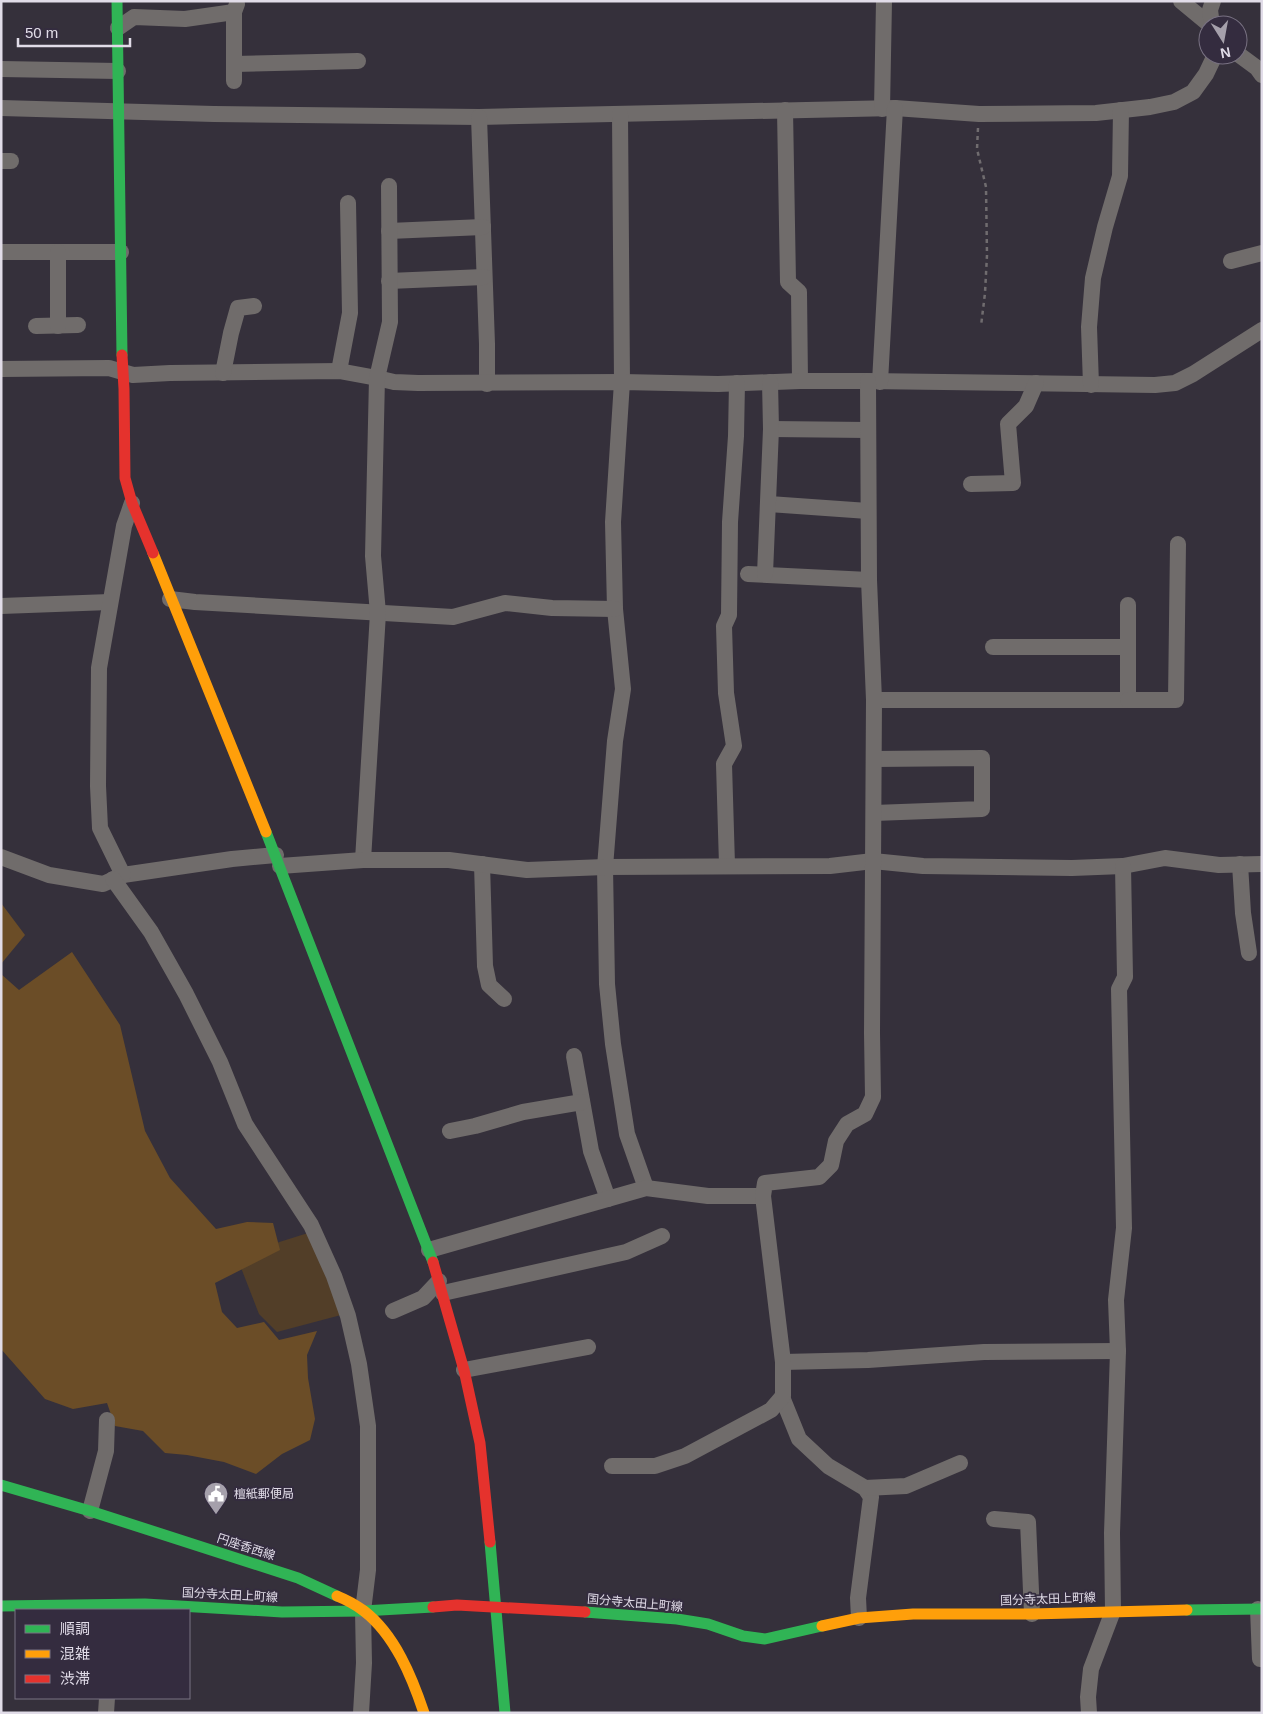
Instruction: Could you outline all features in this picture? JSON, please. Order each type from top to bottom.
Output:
[{"type":"main road","points":[[117,1],[125,478],[132,503],[170,599],[278,861],[441,1287],[464,1370],[480,1443],[497,1608],[505,1713]]},
{"type":"main road","name":"円座香西線","points":[[1,1485],[90,1511],[298,1578],[363,1611],[375,1622],[397,1654],[418,1694],[424,1713]]},
{"type":"main road","name":"国分寺太田上町線","points":[[1,1606],[112,1607],[145,1604],[282,1612],[363,1611],[457,1606],[618,1614],[677,1619],[708,1624],[743,1636],[765,1639],[859,1618],[912,1614],[1032,1614],[1113,1610],[1260,1609]]},
{"type":"street","points":[[859,1618],[858,1598],[872,1497],[865,1488],[828,1466],[799,1440],[782,1397],[783,1362],[763,1196],[765,1183],[819,1177],[831,1165],[836,1141],[847,1124],[865,1114],[873,1097],[874,700],[869,580],[868,430],[874,381],[889,108],[884,1]]},
{"type":"street","points":[[1181,1],[1198,15]]},
{"type":"street","points":[[1210,15],[1213,1]]},
{"type":"street","points":[[118,28],[134,17],[185,19],[235,7],[234,81]]},
{"type":"street","points":[[234,64],[358,61]]},
{"type":"street","points":[[1248,61],[1257,68],[1262,75]]},
{"type":"street","points":[[1,108],[214,114],[479,117],[889,108],[979,114],[1096,113],[1150,107],[1174,102],[1193,92],[1210,65]]},
{"type":"street","points":[[1,69],[118,71]]},
{"type":"street","points":[[785,110],[788,282],[799,292],[800,381]]},
{"type":"street","points":[[1091,385],[1089,328],[1093,278],[1120,176],[1121,110]]},
{"type":"street","points":[[620,114],[622,382],[613,522],[615,609],[623,689],[615,741],[605,867],[607,984],[613,1044],[627,1134],[646,1188]]},
{"type":"street","points":[[479,117],[487,384]]},
{"type":"street","points":[[363,860],[378,613],[373,556],[377,378],[390,322],[389,186]]},
{"type":"street","points":[[339,371],[350,313],[348,203]]},
{"type":"street","points":[[389,231],[483,227]]},
{"type":"street","points":[[1,252],[121,252]]},
{"type":"street","points":[[58,252],[58,326]]},
{"type":"street","points":[[1231,260],[1262,253]]},
{"type":"street","points":[[390,281],[484,277]]},
{"type":"street","points":[[223,373],[238,308],[254,306]]},
{"type":"street","points":[[36,326],[78,325]]},
{"type":"street","points":[[1,369],[109,368],[133,375],[339,371],[394,382],[487,384],[622,382],[737,384],[800,381],[874,381],[1155,385],[1175,382],[1193,374],[1262,330]]},
{"type":"street","points":[[765,574],[771,429],[770,382]]},
{"type":"street","points":[[971,484],[1013,483],[1008,424],[1026,406],[1036,383]]},
{"type":"street","points":[[726,865],[724,764],[734,746],[726,693],[724,626],[729,615],[730,522],[736,436],[737,384]]},
{"type":"street","points":[[771,429],[868,430]]},
{"type":"street","points":[[132,503],[124,526],[99,668],[98,786],[100,828],[118,877],[186,994],[220,1062],[245,1124],[311,1225],[334,1276],[348,1316],[359,1364],[368,1426],[368,1570],[363,1611],[364,1663],[361,1713]]},
{"type":"street","points":[[769,504],[868,511]]},
{"type":"street","points":[[874,700],[1176,700],[1178,544]]},
{"type":"street","points":[[748,574],[869,580]]},
{"type":"street","points":[[170,599],[453,617],[505,603],[552,608],[615,609]]},
{"type":"street","points":[[1,606],[110,602]]},
{"type":"street","points":[[1128,605],[1128,700]]},
{"type":"street","points":[[994,647],[1128,647]]},
{"type":"street","points":[[874,759],[982,758],[982,809],[874,813]]},
{"type":"street","points":[[1,857],[49,875],[103,884],[118,877],[232,859],[278,861],[448,860],[527,870],[726,865],[830,866],[873,861],[923,866],[1072,868],[1123,866],[1165,858],[1219,865],[1262,864]]},
{"type":"street","points":[[482,864],[485,966],[489,986],[504,999]]},
{"type":"street","points":[[1240,864],[1242,913],[1249,953]]},
{"type":"street","points":[[1089,1713],[1088,1697],[1091,1669],[1113,1610],[1112,1533],[1118,1351],[1116,1300],[1124,1228],[1119,989],[1124,977],[1123,866]]},
{"type":"street","points":[[574,1056],[591,1151],[608,1199]]},
{"type":"street","points":[[450,1131],[475,1126],[522,1112],[582,1102]]},
{"type":"street","points":[[428,1250],[646,1188],[708,1196],[763,1196]]},
{"type":"street","points":[[393,1311],[423,1298],[441,1287],[626,1252],[662,1236]]},
{"type":"street","points":[[464,1370],[588,1347]]},
{"type":"street","points":[[783,1362],[868,1360],[984,1352],[1118,1351]]},
{"type":"street","points":[[612,1466],[655,1466],[685,1456],[771,1410],[782,1397]]},
{"type":"street","points":[[90,1511],[106,1451],[106,1420]]},
{"type":"street","points":[[865,1488],[906,1486],[960,1463]]},
{"type":"street","points":[[994,1519],[1028,1522],[1032,1614]]},
{"type":"street","points":[[1260,1609],[1260,1659],[1262,1659]]},
{"type":"street","points":[[106,1713],[107,1699]]},
{"type":"path","points":[[979,114],[977,149],[986,187],[987,255],[981,326]]},
{"type":"shaded area","points":[[1,903],[25,935],[1,964]]},
{"type":"shaded area","points":[[72,952],[120,1025],[145,1131],[170,1178],[216,1229],[247,1222],[273,1223],[280,1250],[215,1283],[222,1312],[237,1328],[264,1322],[279,1340],[317,1331],[307,1355],[308,1378],[315,1419],[310,1440],[282,1454],[256,1474],[224,1462],[165,1453],[143,1431],[115,1426],[107,1403],[73,1409],[45,1399],[1,1349],[1,974],[19,990]]},
{"type":"shaded area","points":[[308,1233],[333,1287],[341,1315],[277,1332],[259,1314],[238,1260],[251,1251]]},
{"type":"traffic: fast","points":[[117,1],[122,355]]},
{"type":"traffic: fast","points":[[266,832],[433,1262]]},
{"type":"traffic: fast","points":[[1,1485],[90,1511],[298,1578],[337,1596]]},
{"type":"traffic: fast","points":[[490,1542],[505,1713]]},
{"type":"traffic: fast","points":[[1,1606],[145,1604],[282,1612],[363,1611],[433,1607]]},
{"type":"traffic: fast","points":[[1187,1610],[1262,1609]]},
{"type":"traffic: fast","points":[[585,1612],[677,1619],[708,1624],[743,1636],[765,1639],[822,1626]]},
{"type":"traffic: slow","points":[[153,553],[266,832]]},
{"type":"traffic: slow","points":[[337,1596],[364,1611],[385,1632],[408,1671],[424,1713]]},
{"type":"traffic: slow","points":[[822,1626],[859,1618],[913,1614],[1032,1614],[1187,1610]]},
{"type":"traffic: jam","points":[[122,355],[125,478],[132,503],[153,553]]},
{"type":"traffic: jam","points":[[433,1262],[464,1370],[480,1443],[490,1542]]},
{"type":"traffic: jam","points":[[433,1607],[457,1605],[585,1612]]},
{"type":"place","name":"檀紙郵便局","points":[[216,1515]]}]
